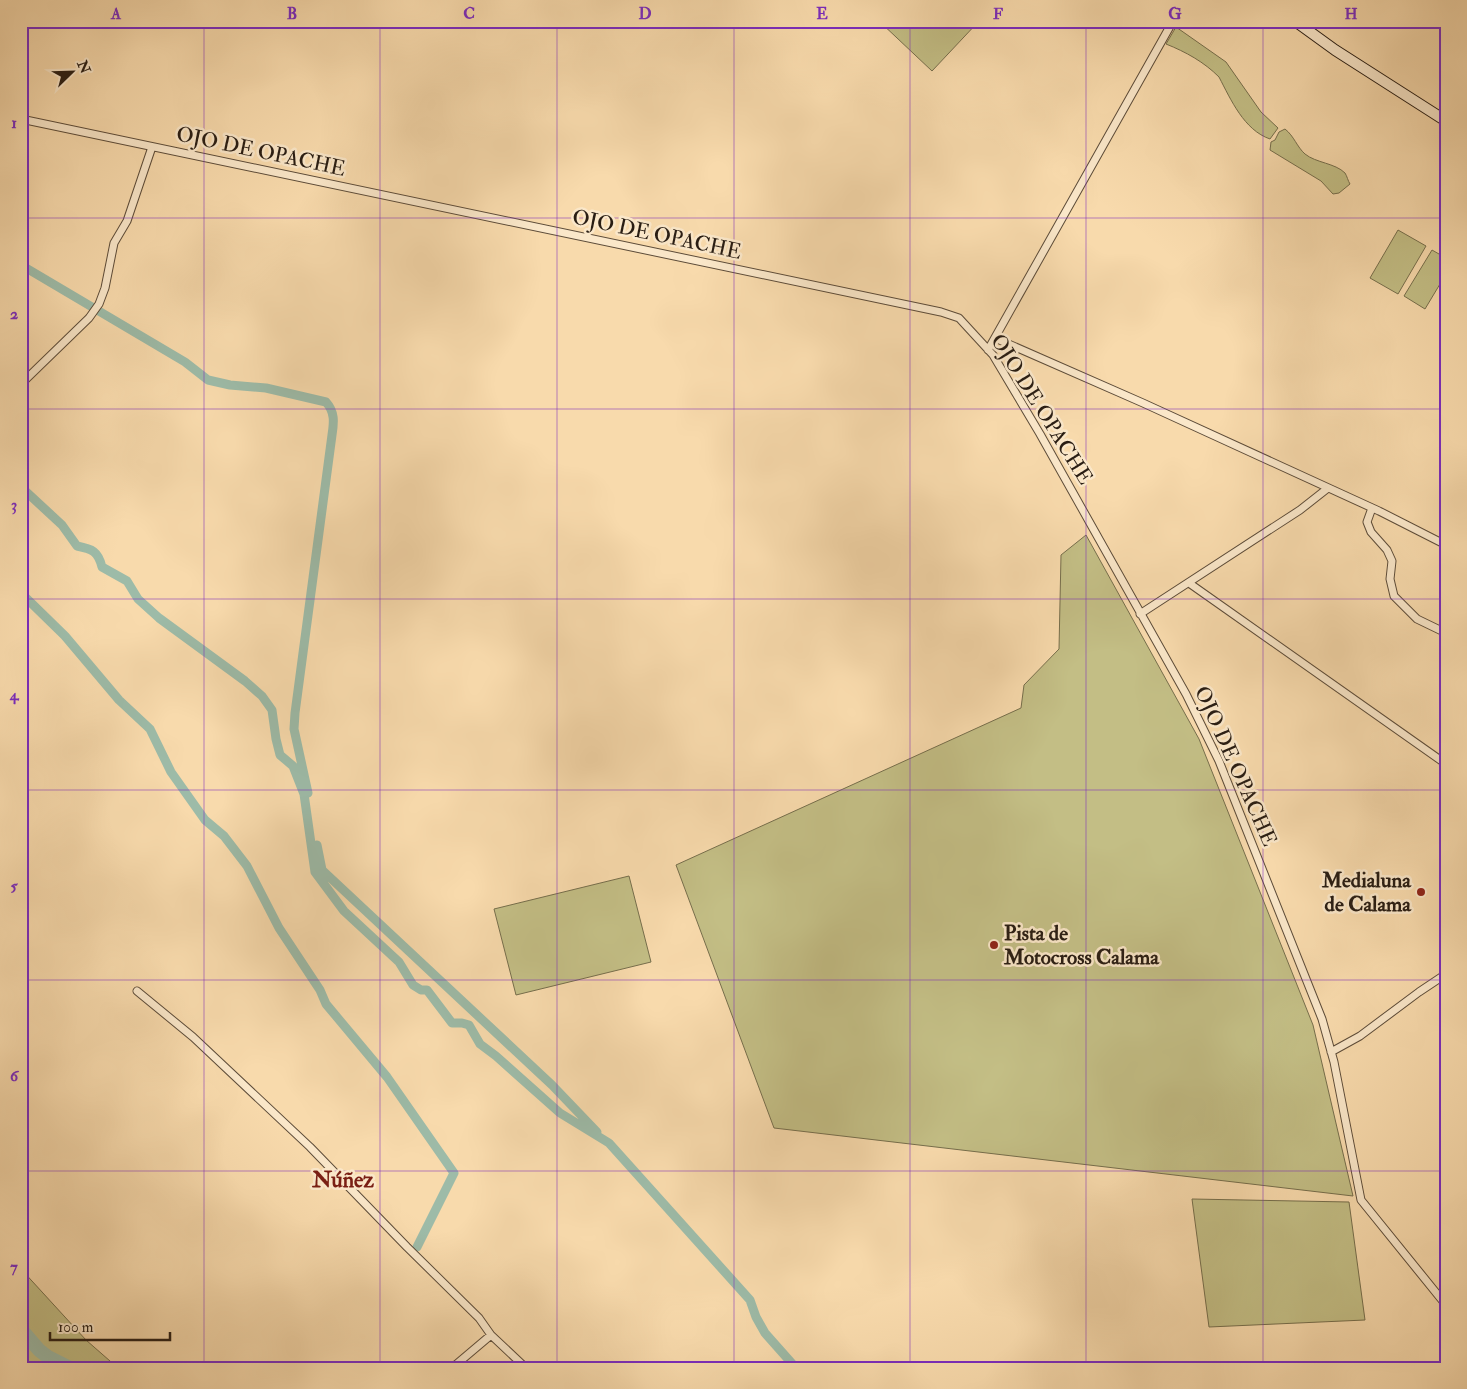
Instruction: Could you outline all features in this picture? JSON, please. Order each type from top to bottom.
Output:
[{"type":"street","points":[[988,350],[1173,21]]},
{"type":"street","points":[[1295,21],[1335,50],[1446,121]]},
{"type":"street","name":"OJO DE OPACHE","points":[[21,119],[941,312],[959,318],[988,350],[1040,434],[1186,694],[1219,761],[1322,1019],[1331,1052],[1361,1200],[1446,1305]]},
{"type":"street","points":[[21,384],[96,309],[105,288],[114,243],[127,221],[152,146]]},
{"type":"street","points":[[995,338],[1143,403],[1446,544]]},
{"type":"street","points":[[1140,614],[1300,510],[1328,488]]},
{"type":"street","points":[[1372,508],[1367,522],[1372,532],[1387,550],[1392,561],[1390,578],[1394,596],[1417,619],[1446,633]]},
{"type":"street","points":[[1189,583],[1446,764]]},
{"type":"street","points":[[1331,1052],[1360,1036],[1446,974]]},
{"type":"street","points":[[137,991],[193,1038],[310,1147],[526,1368]]},
{"type":"street","points":[[452,1368],[492,1335]]},
{"type":"shaded area","points":[[879,21],[979,21],[932,71]]},
{"type":"shaded area","points":[[1176,27],[1226,62],[1261,112],[1278,128],[1270,139],[1253,129],[1239,113],[1219,77],[1194,58],[1166,44]]},
{"type":"shaded area","points":[[1285,129],[1305,154],[1341,170],[1345,173],[1350,184],[1339,193],[1333,194],[1321,181],[1270,150],[1271,142],[1275,140],[1279,132]]},
{"type":"shaded area","points":[[1398,230],[1426,246],[1398,294],[1370,278]]},
{"type":"shaded area","points":[[1432,250],[1446,258],[1446,274],[1425,309],[1404,296]]},
{"type":"shaded area","name":"Pista de Motocross Calama","points":[[1086,535],[1199,739],[1313,1025],[1353,1196],[774,1128],[676,865],[1021,708],[1024,685],[1059,649],[1061,555]]},
{"type":"shaded area","points":[[629,876],[651,962],[516,995],[494,909]]},
{"type":"shaded area","points":[[1192,1199],[1349,1202],[1365,1320],[1209,1327]]},
{"type":"shaded area","points":[[21,1269],[86,1340],[118,1368],[21,1368]]},
{"type":"waterway","points":[[21,265],[185,362],[208,380],[230,385],[266,388],[326,402],[331,410],[333,430],[294,729],[308,793]]},
{"type":"waterway","points":[[21,487],[62,525],[77,546],[94,552],[99,557],[102,567],[127,581],[138,599],[159,618],[245,681],[262,696],[272,710],[280,755],[293,766],[304,794],[315,872],[344,911],[399,962],[413,985],[421,990],[427,990],[452,1023],[469,1025],[480,1044],[560,1113],[609,1143],[750,1300],[756,1317],[765,1333],[796,1368]]},
{"type":"waterway","points":[[21,593],[65,636],[119,700],[150,729],[171,772],[205,820],[224,836],[247,866],[279,928],[320,990],[326,1004],[387,1077],[454,1173],[417,1247]]},
{"type":"waterway","points":[[317,845],[322,870],[552,1085],[597,1132]]},
{"type":"waterway","points":[[21,1329],[39,1350],[48,1357],[70,1368]]},
{"type":"place","name":"Medialuna de Calama","points":[[1421,892]]},
{"type":"place","name":"Pista de Motocross Calama","points":[[994,945]]},
{"type":"district","name":"Núñez","points":[[343,1179]]}]
